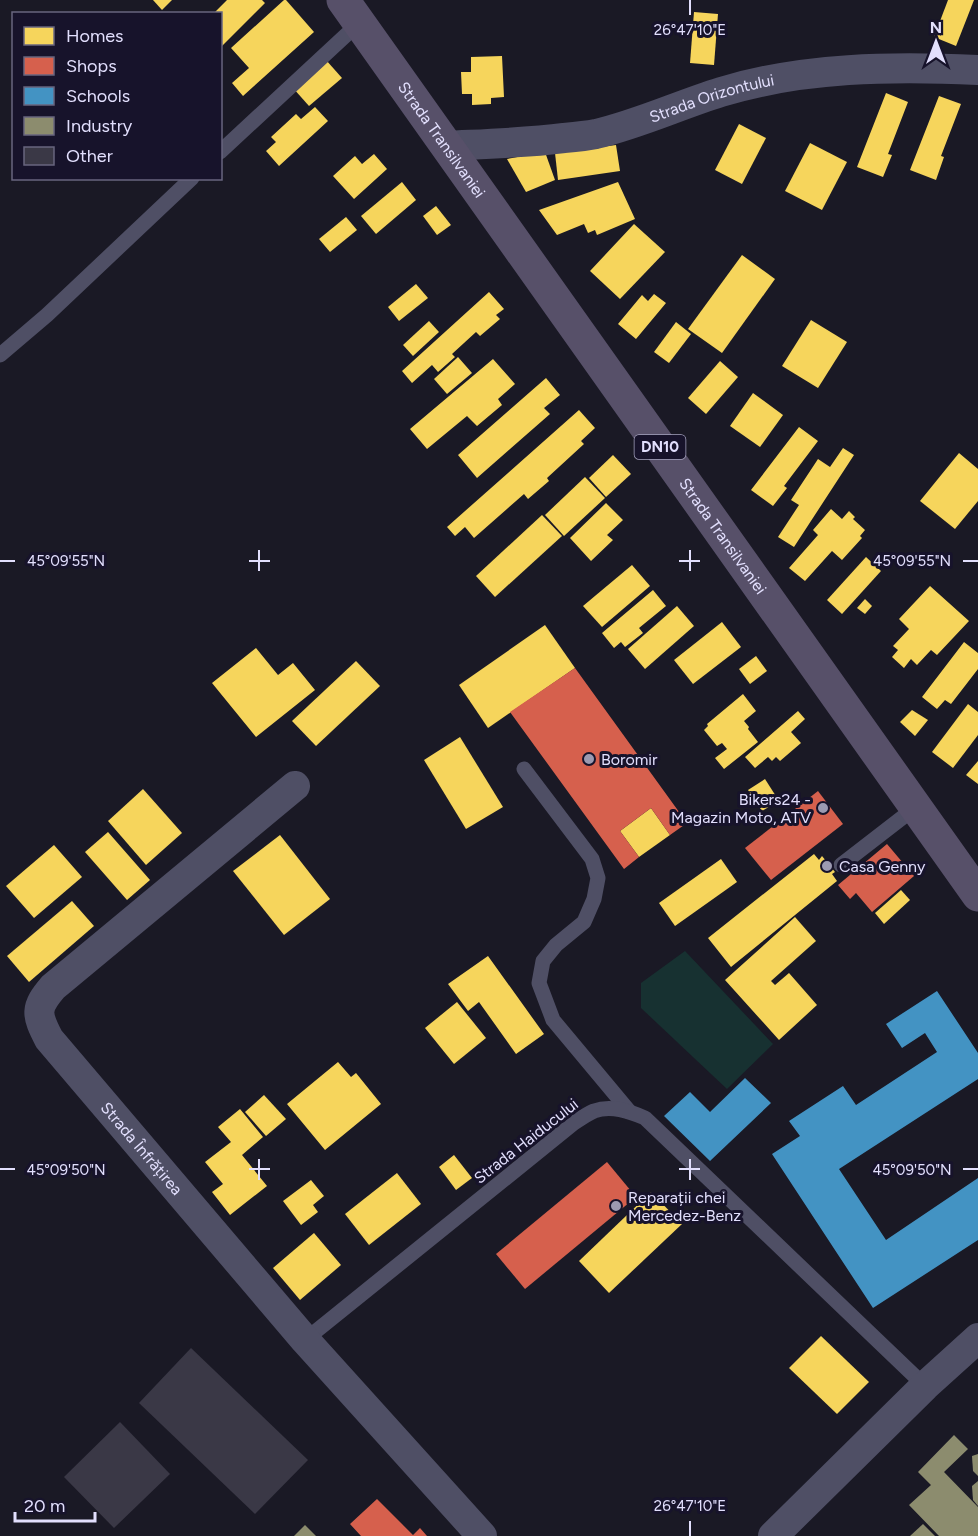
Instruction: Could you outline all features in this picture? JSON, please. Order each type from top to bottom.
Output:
[{"type":"main road","name":"Strada Transilvaniei","points":[[351,11],[978,895]]},
{"type":"street","name":"Strada Orizontului","points":[[446,146],[544,140],[594,134],[638,122],[721,92],[777,79],[838,71],[932,68],[978,70]]},
{"type":"street","name":"Strada Înfrățirea","points":[[296,786],[53,987],[41,1001],[38,1013],[49,1039],[305,1340],[482,1536]]},
{"type":"street","points":[[773,1536],[925,1386],[978,1338]]},
{"type":"lane","points":[[222,150],[351,11]]},
{"type":"lane","points":[[0,355],[47,315],[190,180]]},
{"type":"lane","points":[[524,769],[592,859],[598,878],[594,899],[584,922],[556,945],[543,961],[539,983],[553,1020],[629,1111]]},
{"type":"lane","points":[[841,865],[916,807]]},
{"type":"lane","name":"Strada Haiducului","points":[[305,1340],[574,1123],[593,1111],[609,1108],[629,1111],[645,1118],[925,1386]]},
{"type":"green space","points":[[685,951],[773,1044],[727,1089],[641,1008],[641,983]]},
{"type":"building: Homes","points":[[153,0],[172,0],[162,10]]},
{"type":"building: Homes","points":[[227,0],[262,0],[265,3],[222,46],[222,12],[215,12]]},
{"type":"building: Homes","points":[[284,0],[314,32],[243,96],[232,83],[249,68],[231,48]]},
{"type":"building: Homes","points":[[948,0],[974,0],[956,46],[934,37]]},
{"type":"building: Homes","points":[[694,12],[718,14],[714,65],[690,63]]},
{"type":"building: Homes","points":[[502,56],[504,97],[491,98],[491,104],[472,105],[472,94],[462,94],[461,72],[471,72],[471,57]]},
{"type":"building: Homes","points":[[326,60],[342,78],[309,106],[293,88]]},
{"type":"building: Homes","points":[[886,93],[908,102],[888,154],[892,155],[883,177],[857,167]]},
{"type":"building: Homes","points":[[939,96],[961,104],[941,156],[944,157],[936,180],[910,170]]},
{"type":"building: Homes","points":[[315,107],[328,121],[279,166],[266,151],[276,142],[271,137],[296,114],[301,119]]},
{"type":"building: Homes","points":[[739,124],[766,138],[742,184],[715,170]]},
{"type":"building: Homes","points":[[810,143],[847,162],[822,210],[785,191]]},
{"type":"building: Homes","points":[[616,145],[620,171],[558,180],[555,153]]},
{"type":"building: Homes","points":[[545,152],[555,180],[526,192],[507,159]]},
{"type":"building: Homes","points":[[374,154],[387,169],[354,199],[333,176],[355,156],[362,164]]},
{"type":"building: Homes","points":[[402,182],[416,200],[376,234],[361,216]]},
{"type":"building: Homes","points":[[618,182],[635,219],[597,235],[595,230],[588,233],[584,224],[557,235],[539,210]]},
{"type":"building: Homes","points":[[436,206],[451,225],[437,235],[423,216]]},
{"type":"building: Homes","points":[[346,217],[357,230],[330,252],[319,239]]},
{"type":"building: Homes","points":[[634,224],[665,252],[620,299],[590,271]]},
{"type":"building: Homes","points":[[742,255],[775,279],[722,353],[688,329]]},
{"type":"building: Homes","points":[[416,284],[428,298],[399,321],[388,307]]},
{"type":"building: Homes","points":[[489,292],[504,309],[496,315],[500,319],[480,336],[476,332],[452,354],[455,357],[438,372],[432,365],[412,383],[402,371]]},
{"type":"building: Homes","points":[[654,294],[666,303],[636,339],[618,324],[642,295],[648,301]]},
{"type":"building: Homes","points":[[811,320],[847,342],[818,388],[782,366]]},
{"type":"building: Homes","points":[[429,321],[439,332],[413,356],[403,345]]},
{"type":"building: Homes","points":[[676,322],[691,334],[669,363],[654,352]]},
{"type":"building: Homes","points":[[458,357],[472,373],[447,394],[434,379]]},
{"type":"building: Homes","points":[[493,359],[515,384],[498,399],[502,405],[477,426],[467,416],[427,449],[410,429]]},
{"type":"building: Homes","points":[[720,361],[738,377],[706,414],[688,398]]},
{"type":"building: Homes","points":[[546,378],[560,395],[544,408],[550,414],[477,478],[458,455]]},
{"type":"building: Homes","points":[[753,393],[783,415],[760,447],[730,426]]},
{"type":"building: Homes","points":[[579,410],[595,428],[581,441],[584,444],[547,478],[549,481],[528,499],[524,494],[474,538],[465,527],[455,536],[447,527]]},
{"type":"building: Homes","points":[[799,427],[818,441],[784,486],[787,488],[773,506],[751,490]]},
{"type":"building: Homes","points":[[843,448],[854,455],[794,547],[778,537],[799,505],[791,500],[818,459],[830,467]]},
{"type":"building: Homes","points":[[959,453],[978,469],[978,501],[955,529],[920,501]]},
{"type":"building: Homes","points":[[613,455],[631,474],[606,497],[589,478]]},
{"type":"building: Homes","points":[[585,477],[605,498],[564,536],[545,515]]},
{"type":"building: Homes","points":[[606,503],[623,520],[607,535],[613,540],[591,561],[570,538]]},
{"type":"building: Homes","points":[[831,509],[842,519],[849,511],[855,517],[853,519],[865,530],[860,536],[862,538],[842,560],[832,551],[805,581],[789,568],[818,535],[813,530]]},
{"type":"building: Homes","points":[[542,515],[562,536],[495,597],[476,576]]},
{"type":"building: Homes","points":[[866,557],[881,571],[842,614],[827,600]]},
{"type":"building: Homes","points":[[632,565],[650,586],[602,627],[583,606]]},
{"type":"building: Homes","points":[[930,586],[969,621],[937,655],[931,650],[917,665],[911,659],[904,668],[892,657],[898,650],[893,646],[909,629],[899,619]]},
{"type":"building: Homes","points":[[653,590],[666,606],[639,628],[643,633],[625,647],[621,642],[614,648],[602,633]]},
{"type":"building: Homes","points":[[865,599],[872,606],[865,614],[857,608]]},
{"type":"building: Homes","points":[[677,606],[694,626],[645,669],[628,649]]},
{"type":"building: Homes","points":[[722,622],[741,647],[693,684],[674,660]]},
{"type":"building: Homes","points":[[545,625],[575,668],[488,728],[459,685]]},
{"type":"building: Homes","points":[[964,642],[978,653],[978,669],[951,704],[945,700],[937,709],[922,697]]},
{"type":"building: Homes","points":[[256,648],[278,675],[293,663],[315,690],[256,737],[212,683]]},
{"type":"building: Homes","points":[[756,656],[767,671],[750,684],[739,669]]},
{"type":"building: Homes","points":[[356,661],[380,686],[316,746],[292,721]]},
{"type":"building: Homes","points":[[743,694],[756,711],[744,721],[758,742],[724,769],[715,758],[727,749],[722,743],[717,746],[704,730],[707,724]]},
{"type":"building: Homes","points":[[968,704],[978,712],[978,735],[953,768],[932,752]]},
{"type":"building: Homes","points":[[912,710],[928,720],[915,736],[900,722]]},
{"type":"building: Homes","points":[[798,711],[805,719],[791,732],[801,743],[780,761],[776,757],[772,761],[768,757],[755,768],[745,757]]},
{"type":"building: Homes","points":[[460,737],[503,807],[466,829],[424,760]]},
{"type":"building: Homes","points":[[978,761],[978,784],[966,775]]},
{"type":"building: Homes","points":[[765,779],[779,801],[762,811],[748,790]]},
{"type":"building: Homes","points":[[143,789],[182,833],[146,865],[108,821]]},
{"type":"building: Homes","points":[[651,808],[670,835],[639,857],[620,831]]},
{"type":"building: Homes","points":[[108,832],[150,880],[127,900],[85,852]]},
{"type":"building: Homes","points":[[280,835],[330,899],[284,935],[233,871]]},
{"type":"building: Homes","points":[[54,845],[82,877],[34,918],[6,886]]},
{"type":"building: Homes","points":[[814,854],[819,860],[822,856],[835,872],[832,874],[837,881],[731,967],[708,938]]},
{"type":"building: Homes","points":[[721,859],[737,882],[675,926],[659,903]]},
{"type":"building: Homes","points":[[901,890],[910,900],[884,924],[875,913]]},
{"type":"building: Homes","points":[[72,901],[94,926],[29,982],[7,956]]},
{"type":"building: Homes","points":[[795,917],[816,941],[771,981],[775,985],[789,973],[817,1005],[779,1040],[725,980]]},
{"type":"building: Homes","points":[[488,956],[544,1034],[516,1054],[479,1002],[468,1011],[448,984]]},
{"type":"building: Homes","points":[[457,1002],[486,1038],[454,1064],[425,1028]]},
{"type":"building: Homes","points":[[338,1062],[351,1077],[356,1073],[381,1104],[325,1150],[287,1104]]},
{"type":"building: Homes","points":[[264,1095],[286,1119],[266,1136],[245,1112]]},
{"type":"building: Homes","points":[[240,1109],[263,1137],[242,1155],[267,1186],[230,1215],[212,1192],[223,1184],[205,1162],[231,1142],[218,1127]]},
{"type":"building: Homes","points":[[454,1155],[472,1178],[456,1190],[439,1167]]},
{"type":"building: Homes","points":[[397,1173],[421,1204],[369,1245],[345,1214]]},
{"type":"building: Homes","points":[[311,1180],[324,1196],[313,1205],[318,1212],[301,1225],[283,1201]]},
{"type":"building: Homes","points":[[651,1192],[682,1224],[609,1293],[579,1261]]},
{"type":"building: Homes","points":[[314,1233],[341,1265],[300,1300],[273,1268]]},
{"type":"building: Homes","points":[[821,1336],[869,1382],[837,1414],[789,1368]]},
{"type":"building: Shops","points":[[575,668],[687,823],[670,835],[651,808],[620,831],[639,857],[624,869],[510,712]]},
{"type":"building: Shops","points":[[818,791],[843,824],[771,880],[745,848]]},
{"type":"building: Shops","points":[[887,844],[914,876],[872,912],[856,893],[850,899],[838,885]]},
{"type":"building: Shops","points":[[607,1162],[636,1197],[525,1289],[496,1254]]},
{"type":"building: Shops","points":[[377,1499],[413,1535],[420,1528],[427,1536],[361,1536],[350,1524]]},
{"type":"building: Schools","points":[[937,991],[978,1053],[978,1079],[839,1169],[886,1240],[978,1178],[978,1240],[873,1308],[772,1154],[800,1136],[789,1121],[843,1086],[856,1105],[937,1052],[925,1033],[902,1048],[886,1024]]},
{"type":"building: Schools","points":[[745,1078],[771,1103],[710,1161],[664,1116],[690,1092],[710,1112]]},
{"type":"building: Industry","points":[[954,1435],[968,1449],[944,1472],[978,1507],[978,1536],[939,1536],[909,1505],[931,1485],[918,1472]]},
{"type":"building: Industry","points":[[978,1454],[978,1476],[973,1471],[972,1456]]},
{"type":"building: Industry","points":[[978,1481],[978,1506],[973,1500],[972,1486]]},
{"type":"building: Industry","points":[[923,1524],[935,1536],[910,1536]]},
{"type":"building: Industry","points":[[305,1525],[316,1536],[294,1536]]},
{"type":"building: Other","points":[[191,1348],[308,1460],[255,1514],[139,1403]]},
{"type":"building: Other","points":[[120,1422],[170,1474],[114,1528],[64,1477]]},
{"type":"place","name":"Boromir","points":[[589,759]]},
{"type":"place","name":"Bikers24 - Magazin Moto, ATV","points":[[823,808]]},
{"type":"place","name":"Casa Genny","points":[[827,866]]},
{"type":"place","name":"Reparații chei Mercedez-Benz","points":[[616,1206]]}]
